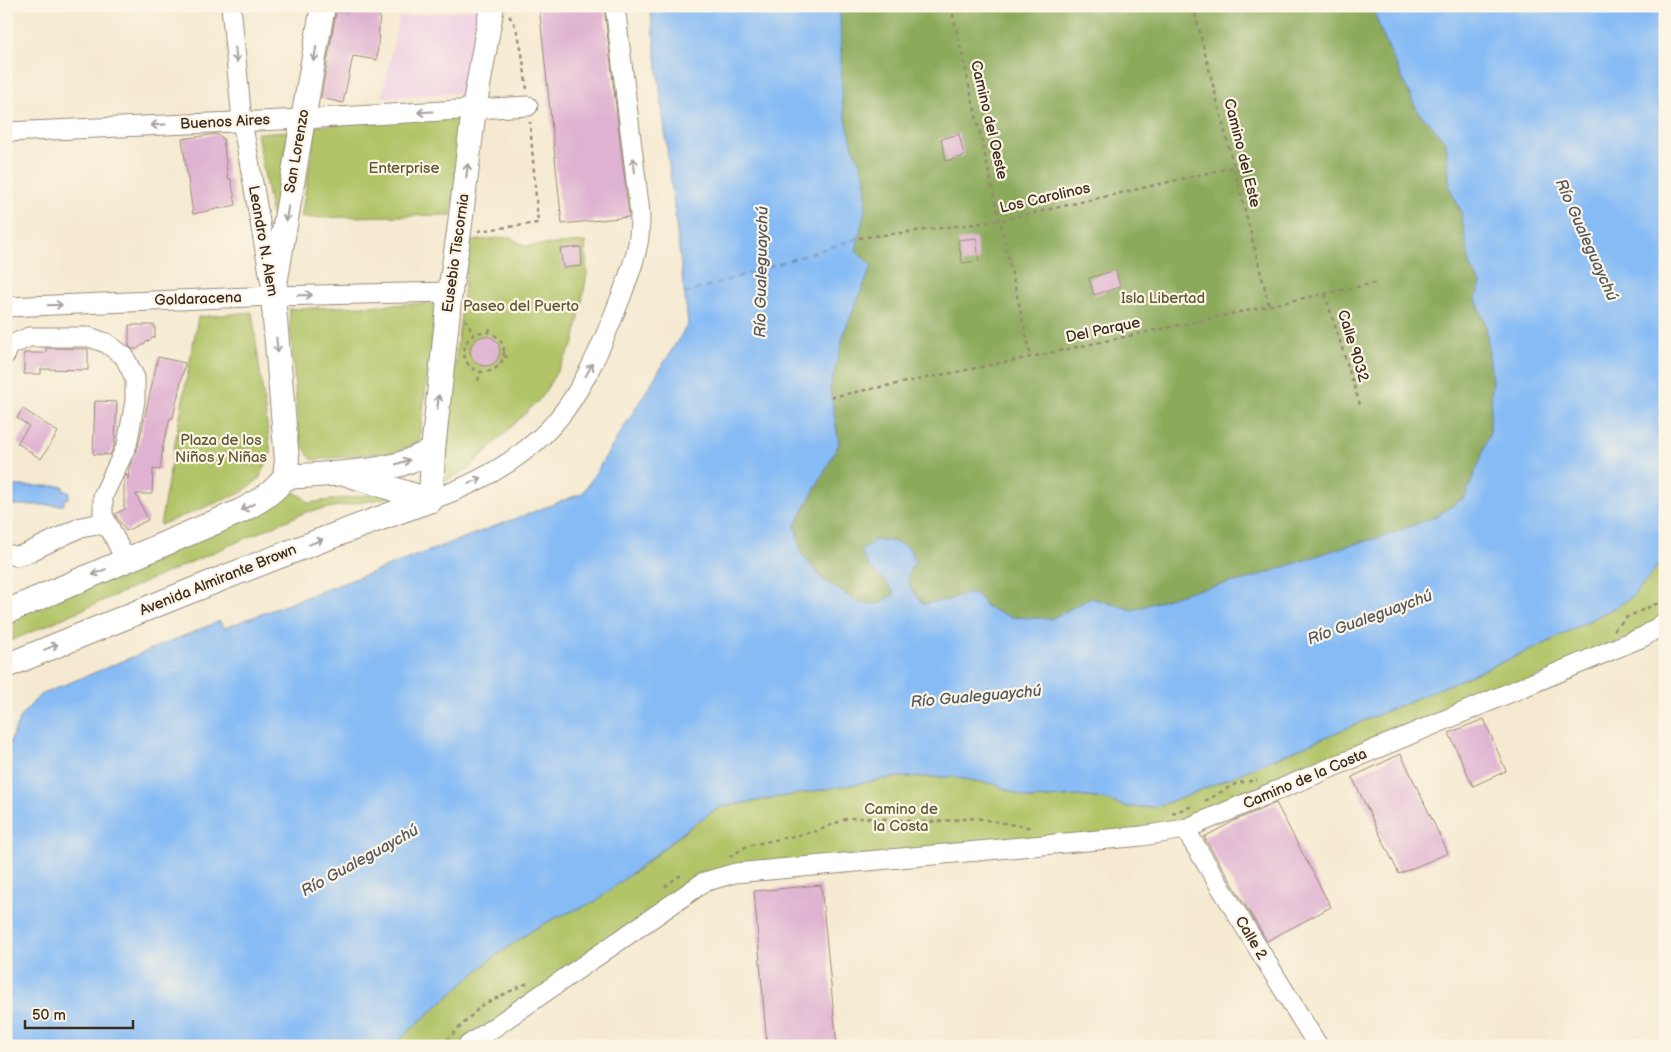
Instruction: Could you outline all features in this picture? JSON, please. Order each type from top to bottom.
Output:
[{"type":"main road","name":"San Lorenzo","points":[[273,296],[323,6]]},
{"type":"main road","name":"Eusebio Tiscornia","points":[[431,500],[433,450],[450,292],[460,232],[474,109],[491,8]]},
{"type":"main road","name":"Leandro N. Alem","points":[[273,296],[287,460],[285,477]]},
{"type":"main road","points":[[6,612],[241,511],[278,488],[285,477],[338,473],[395,465],[433,450]]},
{"type":"main road","points":[[338,473],[393,487],[405,494],[431,500]]},
{"type":"main road","name":"Avenida Almirante Brown","points":[[6,666],[224,577],[431,500]]},
{"type":"street","name":"Leandro N. Alem","points":[[231,6],[242,121],[273,296]]},
{"type":"street","points":[[431,500],[482,478],[516,458],[543,435],[564,411],[590,369],[613,317],[638,245],[640,213],[615,6]]},
{"type":"street","name":"Buenos Aires","points":[[6,132],[303,119],[528,106]]},
{"type":"street","name":"Goldaracena","points":[[6,307],[273,296],[450,292]]},
{"type":"street","points":[[6,354],[9,346],[29,337],[89,336],[106,343],[124,356],[135,378],[135,401],[127,445],[103,496],[103,515],[126,561]]},
{"type":"street","points":[[6,554],[16,556],[25,554],[81,527],[97,524],[110,528]]},
{"type":"street","name":"Camino de la Costa","points":[[467,1046],[704,882],[735,873],[1142,836],[1185,829],[1645,636],[1665,622]]},
{"type":"street","name":"Calle 2","points":[[1185,829],[1318,1046]]},
{"type":"path","name":"Camino del Oeste","points":[[951,6],[1031,357]]},
{"type":"path","name":"Camino del Este","points":[[1193,6],[1269,306]]},
{"type":"path","points":[[460,232],[538,223],[528,106],[518,38],[514,20],[508,15],[491,8]]},
{"type":"path","name":"Los Carolinos","points":[[859,238],[1000,220],[1234,167]]},
{"type":"path","name":"Del Parque","points":[[831,397],[1031,357],[1379,282]]},
{"type":"path","name":"Calle 9032","points":[[1326,294],[1360,405]]},
{"type":"path","points":[[489,332],[490,325]]},
{"type":"path","points":[[480,332],[489,332],[498,337],[502,342],[504,356],[498,368],[492,371],[480,372],[467,363],[464,350],[466,344],[474,335],[480,332]]},
{"type":"path","points":[[504,356],[511,358]]},
{"type":"path","points":[[478,381],[480,372]]},
{"type":"path","points":[[1610,634],[1627,617],[1665,600]]},
{"type":"path","points":[[1169,814],[1200,804],[1237,783],[1265,778]]},
{"type":"path","points":[[729,858],[747,846],[817,831],[848,818],[930,822],[975,818],[1037,829]]},
{"type":"path","points":[[663,889],[677,877],[685,874]]},
{"type":"path","points":[[441,1046],[482,1005],[531,981]]},
{"type":"shaded area","points":[[477,9],[470,92],[382,97],[399,17]]},
{"type":"green space","name":"Isla Libertad","points":[[840,6],[1372,6],[1382,34],[1417,110],[1446,142],[1450,189],[1461,211],[1470,266],[1481,284],[1476,299],[1486,326],[1492,381],[1490,431],[1465,497],[1437,516],[1385,536],[1343,547],[1249,579],[1187,592],[1133,610],[1091,598],[1051,619],[1012,617],[988,608],[976,594],[962,594],[949,600],[923,604],[910,587],[907,574],[909,548],[892,541],[875,540],[868,566],[888,584],[895,594],[878,604],[860,603],[823,580],[802,554],[795,526],[839,444],[830,388],[845,330],[872,266],[856,251],[865,209],[866,179],[853,147],[842,103]]},
{"type":"green space","name":"Enterprise","points":[[452,117],[465,126],[451,215],[301,218],[316,126]]},
{"type":"green space","points":[[289,131],[276,216],[272,217],[257,133]]},
{"type":"green space","name":"Paseo del Puerto","points":[[510,237],[526,246],[585,242],[587,274],[574,343],[541,398],[469,468],[440,484],[470,241]]},
{"type":"green space","points":[[437,303],[419,442],[395,452],[312,460],[299,440],[289,309]]},
{"type":"green space","name":"Plaza de los Niños y Niñas","points":[[252,312],[271,454],[259,479],[241,493],[160,525],[198,317]]},
{"type":"green space","points":[[293,492],[302,496],[308,503],[382,493],[398,496],[306,512],[6,643],[6,619]]},
{"type":"green space","name":"Camino de la Costa","points":[[1665,557],[1665,622],[1185,829],[735,873],[467,1046],[392,1046],[490,960],[533,930],[635,872],[694,824],[720,807],[898,777],[952,777],[994,784],[1029,799],[1079,796],[1103,799],[1128,807],[1153,807],[1182,798],[1540,646],[1618,606],[1633,596]]},
{"type":"water","name":"Río Gualeguaychú","points":[[650,6],[840,6],[842,103],[853,147],[866,179],[865,209],[856,251],[872,266],[845,330],[830,388],[839,444],[795,526],[802,554],[823,580],[860,603],[878,604],[895,594],[888,584],[868,566],[861,551],[875,540],[892,541],[909,548],[915,562],[908,574],[910,587],[923,604],[949,600],[962,594],[976,594],[988,608],[1012,617],[1051,619],[1091,598],[1133,610],[1187,592],[1249,579],[1343,547],[1385,536],[1437,516],[1465,497],[1490,431],[1492,381],[1486,326],[1476,299],[1481,284],[1470,266],[1461,211],[1450,189],[1446,142],[1417,110],[1382,34],[1372,6],[1665,6],[1665,557],[1633,596],[1618,606],[1540,646],[1182,798],[1153,807],[1128,807],[1103,799],[1079,796],[1029,799],[994,784],[952,777],[898,777],[720,807],[694,824],[595,902],[553,919],[533,930],[490,960],[392,1046],[6,1046],[6,752],[20,717],[40,695],[220,621],[224,628],[583,493],[688,324]]},
{"type":"water","points":[[12,486],[63,486],[63,490],[69,492],[69,498],[64,500],[64,505],[12,505]]},
{"type":"building","points":[[539,6],[604,6],[629,217],[562,224]]},
{"type":"building","points":[[380,11],[377,60],[353,56],[343,103],[321,98],[336,12]]},
{"type":"building","points":[[216,134],[223,138],[228,179],[231,179],[236,205],[193,214],[182,139]]},
{"type":"building","points":[[959,134],[964,156],[946,161],[941,139]]},
{"type":"building","points":[[976,238],[979,261],[962,263],[958,240]]},
{"type":"building","points":[[581,247],[582,266],[563,268],[560,249]]},
{"type":"building","points":[[1116,270],[1120,287],[1094,295],[1089,278]]},
{"type":"building","points":[[129,325],[155,325],[155,336],[137,349],[132,349],[129,346]]},
{"type":"building","points":[[485,336],[491,337],[499,345],[499,357],[491,365],[485,366],[479,365],[471,357],[470,351],[471,345],[479,337]]},
{"type":"building","points":[[46,348],[88,349],[88,370],[41,369],[41,374],[24,374],[24,353],[46,353]]},
{"type":"building","points":[[158,357],[185,363],[173,418],[170,418],[163,446],[160,470],[153,469],[152,494],[136,494],[148,520],[126,531],[115,514],[125,509],[124,478],[126,474],[128,479],[129,468],[138,447]]},
{"type":"building","points":[[95,401],[117,402],[115,443],[110,455],[93,454]]},
{"type":"building","points":[[23,409],[58,432],[41,459],[17,443],[29,426],[17,418]]},
{"type":"building","points":[[1484,719],[1506,771],[1473,786],[1449,733]]},
{"type":"building","points":[[1401,754],[1448,853],[1399,874],[1352,777]]},
{"type":"building","points":[[1276,803],[1331,907],[1267,941],[1204,837],[1236,820]]},
{"type":"building","points":[[821,885],[837,1046],[767,1046],[754,891]]},
{"type":"ferry route","points":[[684,294],[859,238]]}]
